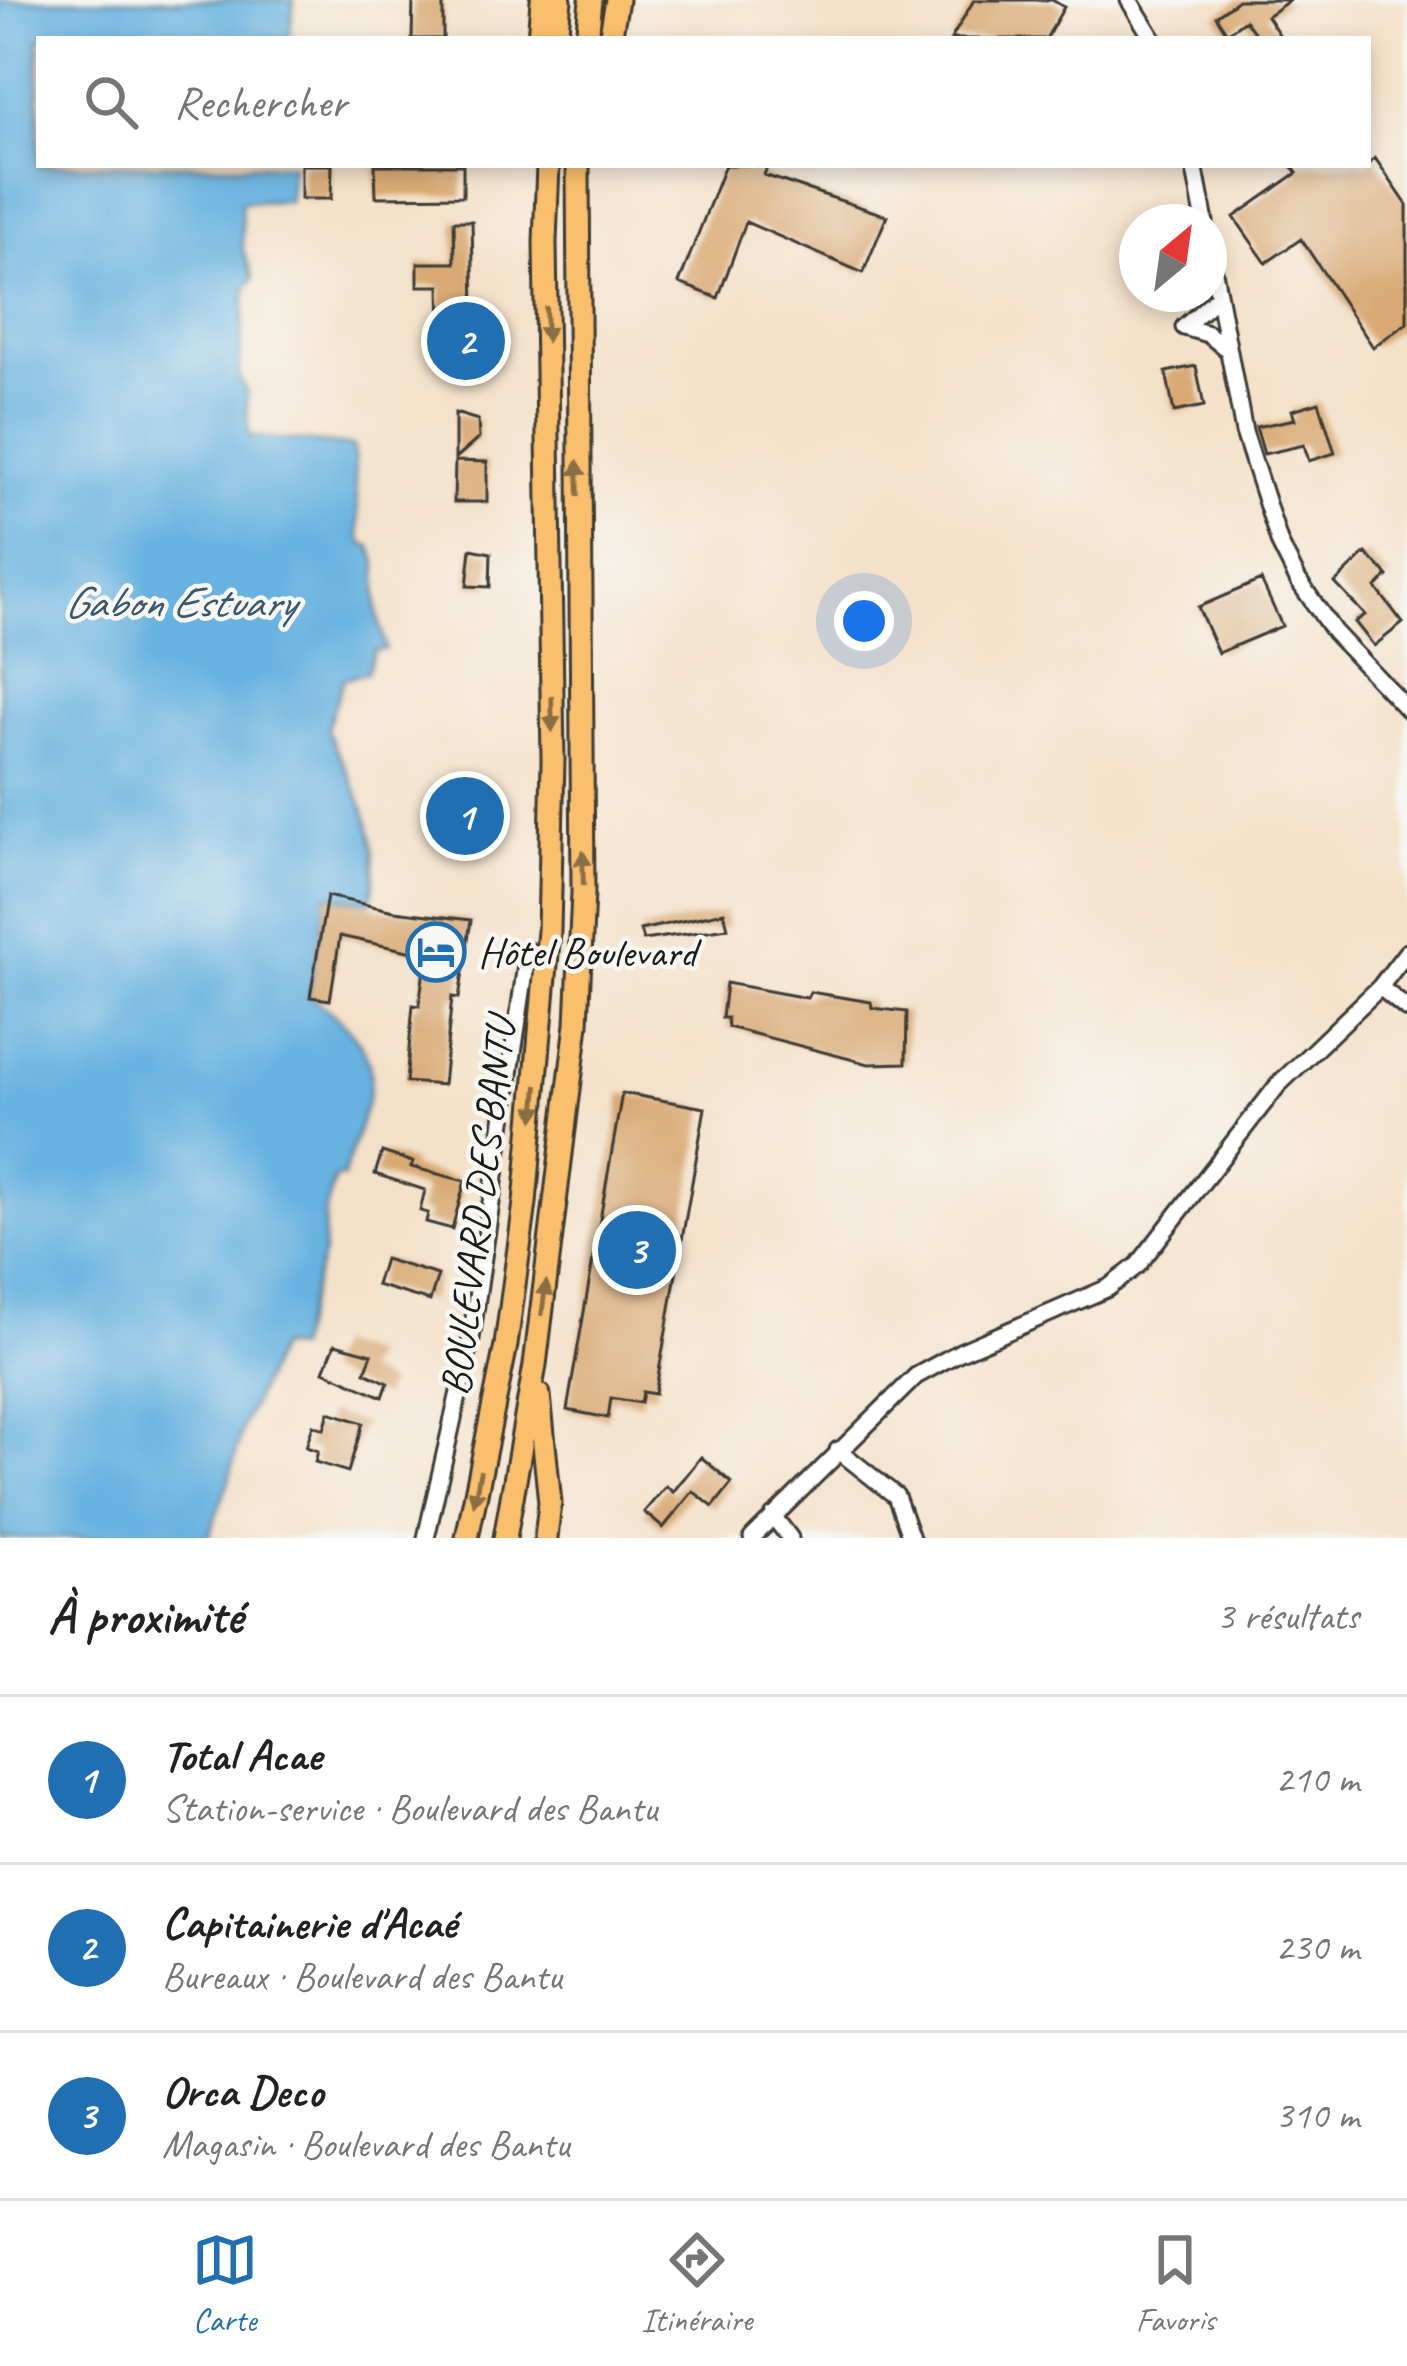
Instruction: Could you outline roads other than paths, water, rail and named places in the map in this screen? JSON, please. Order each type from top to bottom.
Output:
[{"type":"highway","points":[[539,36],[542,0]]},
{"type":"highway","points":[[556,36],[560,0]]},
{"type":"highway","points":[[586,36],[591,0]]},
{"type":"highway","points":[[611,36],[617,0]]},
{"type":"highway","points":[[538,168],[539,225],[545,242]]},
{"type":"highway","name":"BOULEVARD DES BANTU","points":[[467,1538],[506,1345],[525,1203],[549,931],[553,760],[548,168]]},
{"type":"highway","name":"BOULEVARD DES BANTU","points":[[506,1538],[536,1364],[577,1024],[583,892],[578,212],[582,168]]},
{"type":"highway","points":[[536,1364],[550,1503],[546,1538]]},
{"type":"street","points":[[1129,0],[1151,36]]},
{"type":"street","points":[[1195,168],[1202,204]]},
{"type":"street","points":[[1202,312],[1184,327],[1208,334],[1231,352]]},
{"type":"street","points":[[1222,312],[1257,482],[1288,560],[1334,632],[1405,702]]},
{"type":"street","points":[[426,1538],[483,1271],[528,951]]},
{"type":"street","points":[[752,1538],[905,1386],[936,1363],[1108,1288],[1138,1265],[1278,1085],[1380,987],[1407,952]]},
{"type":"street","points":[[1380,987],[1407,1010]]},
{"type":"street","points":[[838,1450],[896,1496],[911,1538]]},
{"type":"street","points":[[773,1516],[790,1538]]},
{"type":"water","name":"Gabon Estuary","points":[[0,0],[294,0],[289,36],[36,36],[36,168],[292,168],[289,201],[241,202],[243,251],[254,278],[246,287],[239,376],[246,391],[249,436],[353,446],[360,537],[371,546],[377,563],[377,611],[386,649],[374,651],[367,672],[343,680],[327,729],[365,812],[375,877],[371,902],[327,896],[310,996],[357,1039],[367,1058],[368,1097],[343,1178],[335,1177],[325,1214],[323,1253],[295,1349],[278,1347],[243,1425],[208,1538],[0,1538]]},
{"type":"place","name":"Capitainerie d'Acaé","points":[[466,341]]},
{"type":"place","name":"Total Acae","points":[[465,816]]},
{"type":"place","name":"Hôtel Boulevard","points":[[436,952]]},
{"type":"place","name":"Orca Deco","points":[[637,1250]]}]
